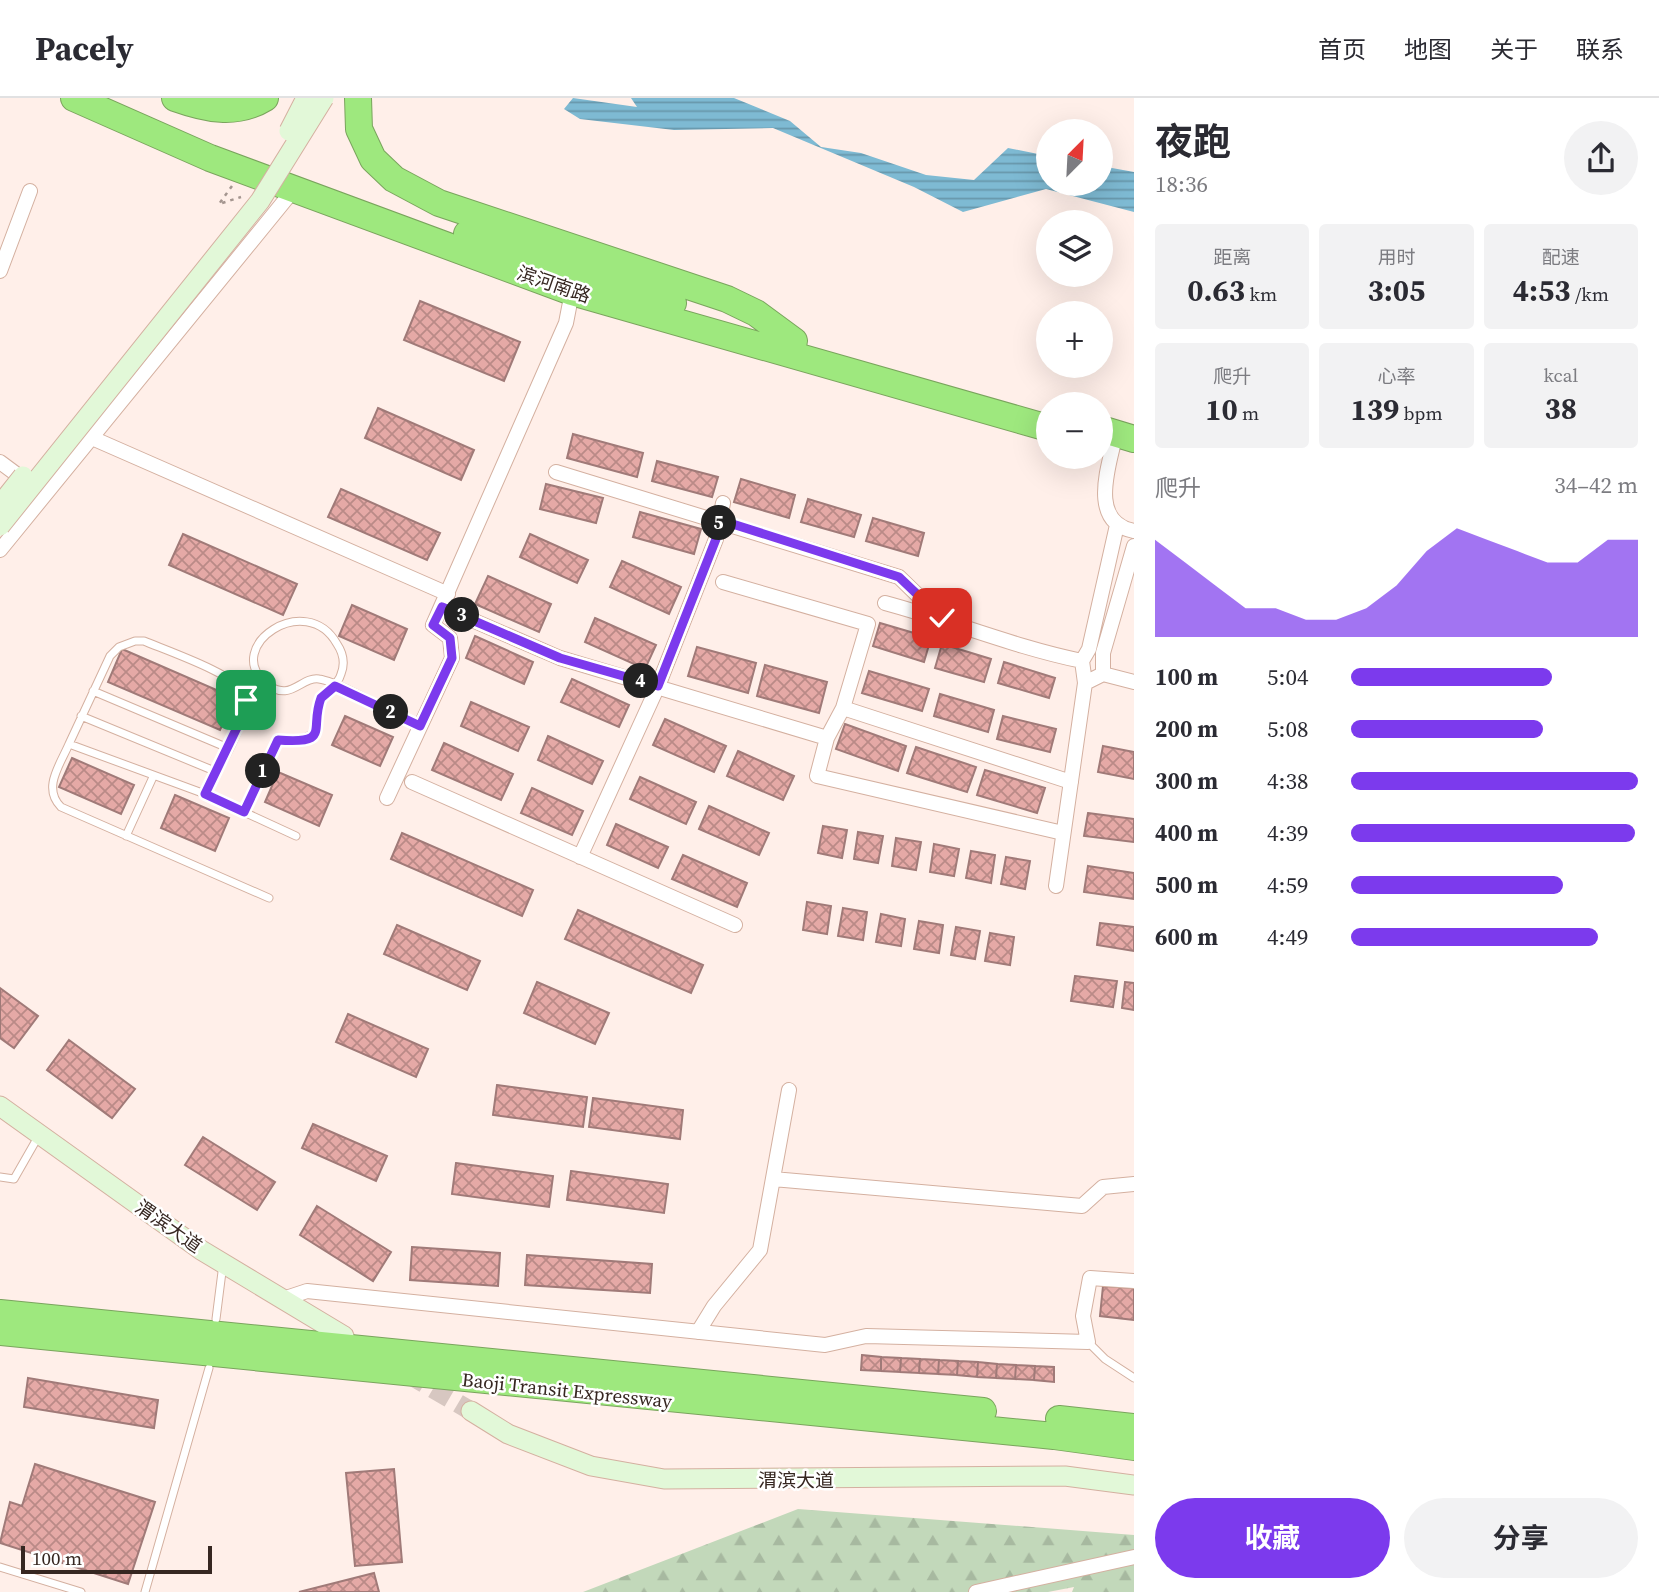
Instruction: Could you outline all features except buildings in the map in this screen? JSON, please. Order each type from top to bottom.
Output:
[{"type":"highway","name":"滨河南路","points":[[74,98],[213,150]]},
{"type":"highway","name":"滨河南路","points":[[113,98],[253,174],[572,292],[1036,425]]},
{"type":"highway","points":[[175,98],[223,110],[244,108],[265,98]]},
{"type":"highway","points":[[358,98],[359,130],[373,159],[394,179],[439,203],[727,299],[757,313],[794,341]]},
{"type":"highway","name":"滨河南路","points":[[253,174],[794,341],[1036,411]]},
{"type":"highway","name":"Baoji Transit Expressway","points":[[0,1312],[1134,1427]]},
{"type":"highway","name":"Baoji Transit Expressway","points":[[0,1332],[1054,1436],[1134,1447]]},
{"type":"main road","points":[[0,505],[253,174],[306,98]]},
{"type":"main road","points":[[0,526],[260,201],[324,98]]},
{"type":"main road","name":"渭滨大道","points":[[0,1106],[224,1263],[344,1336]]},
{"type":"main road","name":"渭滨大道","points":[[471,1411],[508,1434],[592,1466],[664,1479],[1065,1476],[1134,1485]]},
{"type":"street","points":[[0,550],[295,188]]},
{"type":"street","points":[[0,271],[30,191]]},
{"type":"street","points":[[387,798],[452,658],[450,638],[433,625],[566,323],[572,292]]},
{"type":"street","points":[[92,438],[445,600],[560,658],[827,738]]},
{"type":"street","points":[[1116,442],[1103,489],[1109,517],[1117,525],[1134,531]]},
{"type":"street","points":[[0,462],[44,496]]},
{"type":"street","points":[[556,472],[720,520],[899,577],[942,618]]},
{"type":"street","points":[[580,857],[658,686],[716,539],[723,503]]},
{"type":"street","points":[[1055,886],[1085,683],[1082,661],[1089,649],[1117,525]]},
{"type":"street","points":[[1103,674],[1104,653],[1134,546]]},
{"type":"street","points":[[723,582],[868,624],[844,708],[827,738],[817,776],[1063,834]]},
{"type":"street","points":[[885,603],[942,618],[1026,650],[1082,661]]},
{"type":"street","points":[[1085,683],[1103,674],[1134,682]]},
{"type":"street","points":[[844,708],[1071,782]]},
{"type":"street","points":[[412,782],[735,925]]},
{"type":"street","points":[[698,1332],[714,1306],[761,1250],[789,1090]]},
{"type":"street","points":[[773,1179],[1082,1206],[1103,1187],[1134,1184]]},
{"type":"street","points":[[283,1299],[307,1291],[825,1345],[866,1336],[1088,1342],[1083,1317],[1090,1278],[1134,1281]]},
{"type":"street","points":[[976,1592],[1134,1557]]},
{"type":"lane","points":[[244,812],[278,740],[299,741],[314,733],[318,725],[321,698],[335,686],[342,672],[342,653],[334,639],[321,628],[305,622],[288,622],[272,629],[260,642],[255,654],[256,668],[262,680],[271,687],[289,691],[311,679],[320,679],[335,686],[420,726]]},
{"type":"lane","points":[[205,794],[246,705],[245,694],[239,684],[144,641],[127,643],[114,651],[81,716],[51,784],[55,800],[61,807],[269,898]]},
{"type":"lane","points":[[93,691],[228,748]]},
{"type":"lane","points":[[81,716],[217,772]]},
{"type":"lane","points":[[69,744],[205,794],[296,836]]},
{"type":"lane","points":[[126,836],[153,777]]},
{"type":"lane","points":[[0,1177],[13,1179],[39,1134]]},
{"type":"lane","points":[[216,1319],[224,1263]]},
{"type":"lane","points":[[1088,1342],[1104,1359],[1134,1378]]},
{"type":"lane","points":[[145,1592],[209,1368]]},
{"type":"lane","points":[[0,1567],[81,1592]]},
{"type":"lane","points":[[44,1592],[47,1581]]},
{"type":"path","points":[[253,174],[219,204],[253,174]]},
{"type":"green space","points":[[798,1509],[1134,1535],[1134,1592],[1072,1592],[1074,1587],[1048,1592],[583,1592]]},
{"type":"water","points":[[573,98],[637,107],[631,98],[734,98],[790,121],[821,147],[861,153],[926,175],[974,180],[1008,148],[1036,154],[1036,192],[963,212],[914,187],[773,128],[674,130],[580,119],[564,109]]},
{"type":"water","points":[[1113,168],[1134,172],[1134,212],[1073,196],[1113,196]]},
{"type":"tunnel","points":[[408,1374],[471,1411]]},
{"type":"route","points":[[246,700],[245,711],[205,794],[244,812],[278,740],[299,741],[310,737],[318,725],[318,704],[325,693],[335,686],[420,726],[452,658],[450,638],[443,630],[433,625],[442,607],[560,658],[658,686],[716,539],[720,520],[899,577],[942,618]]}]
